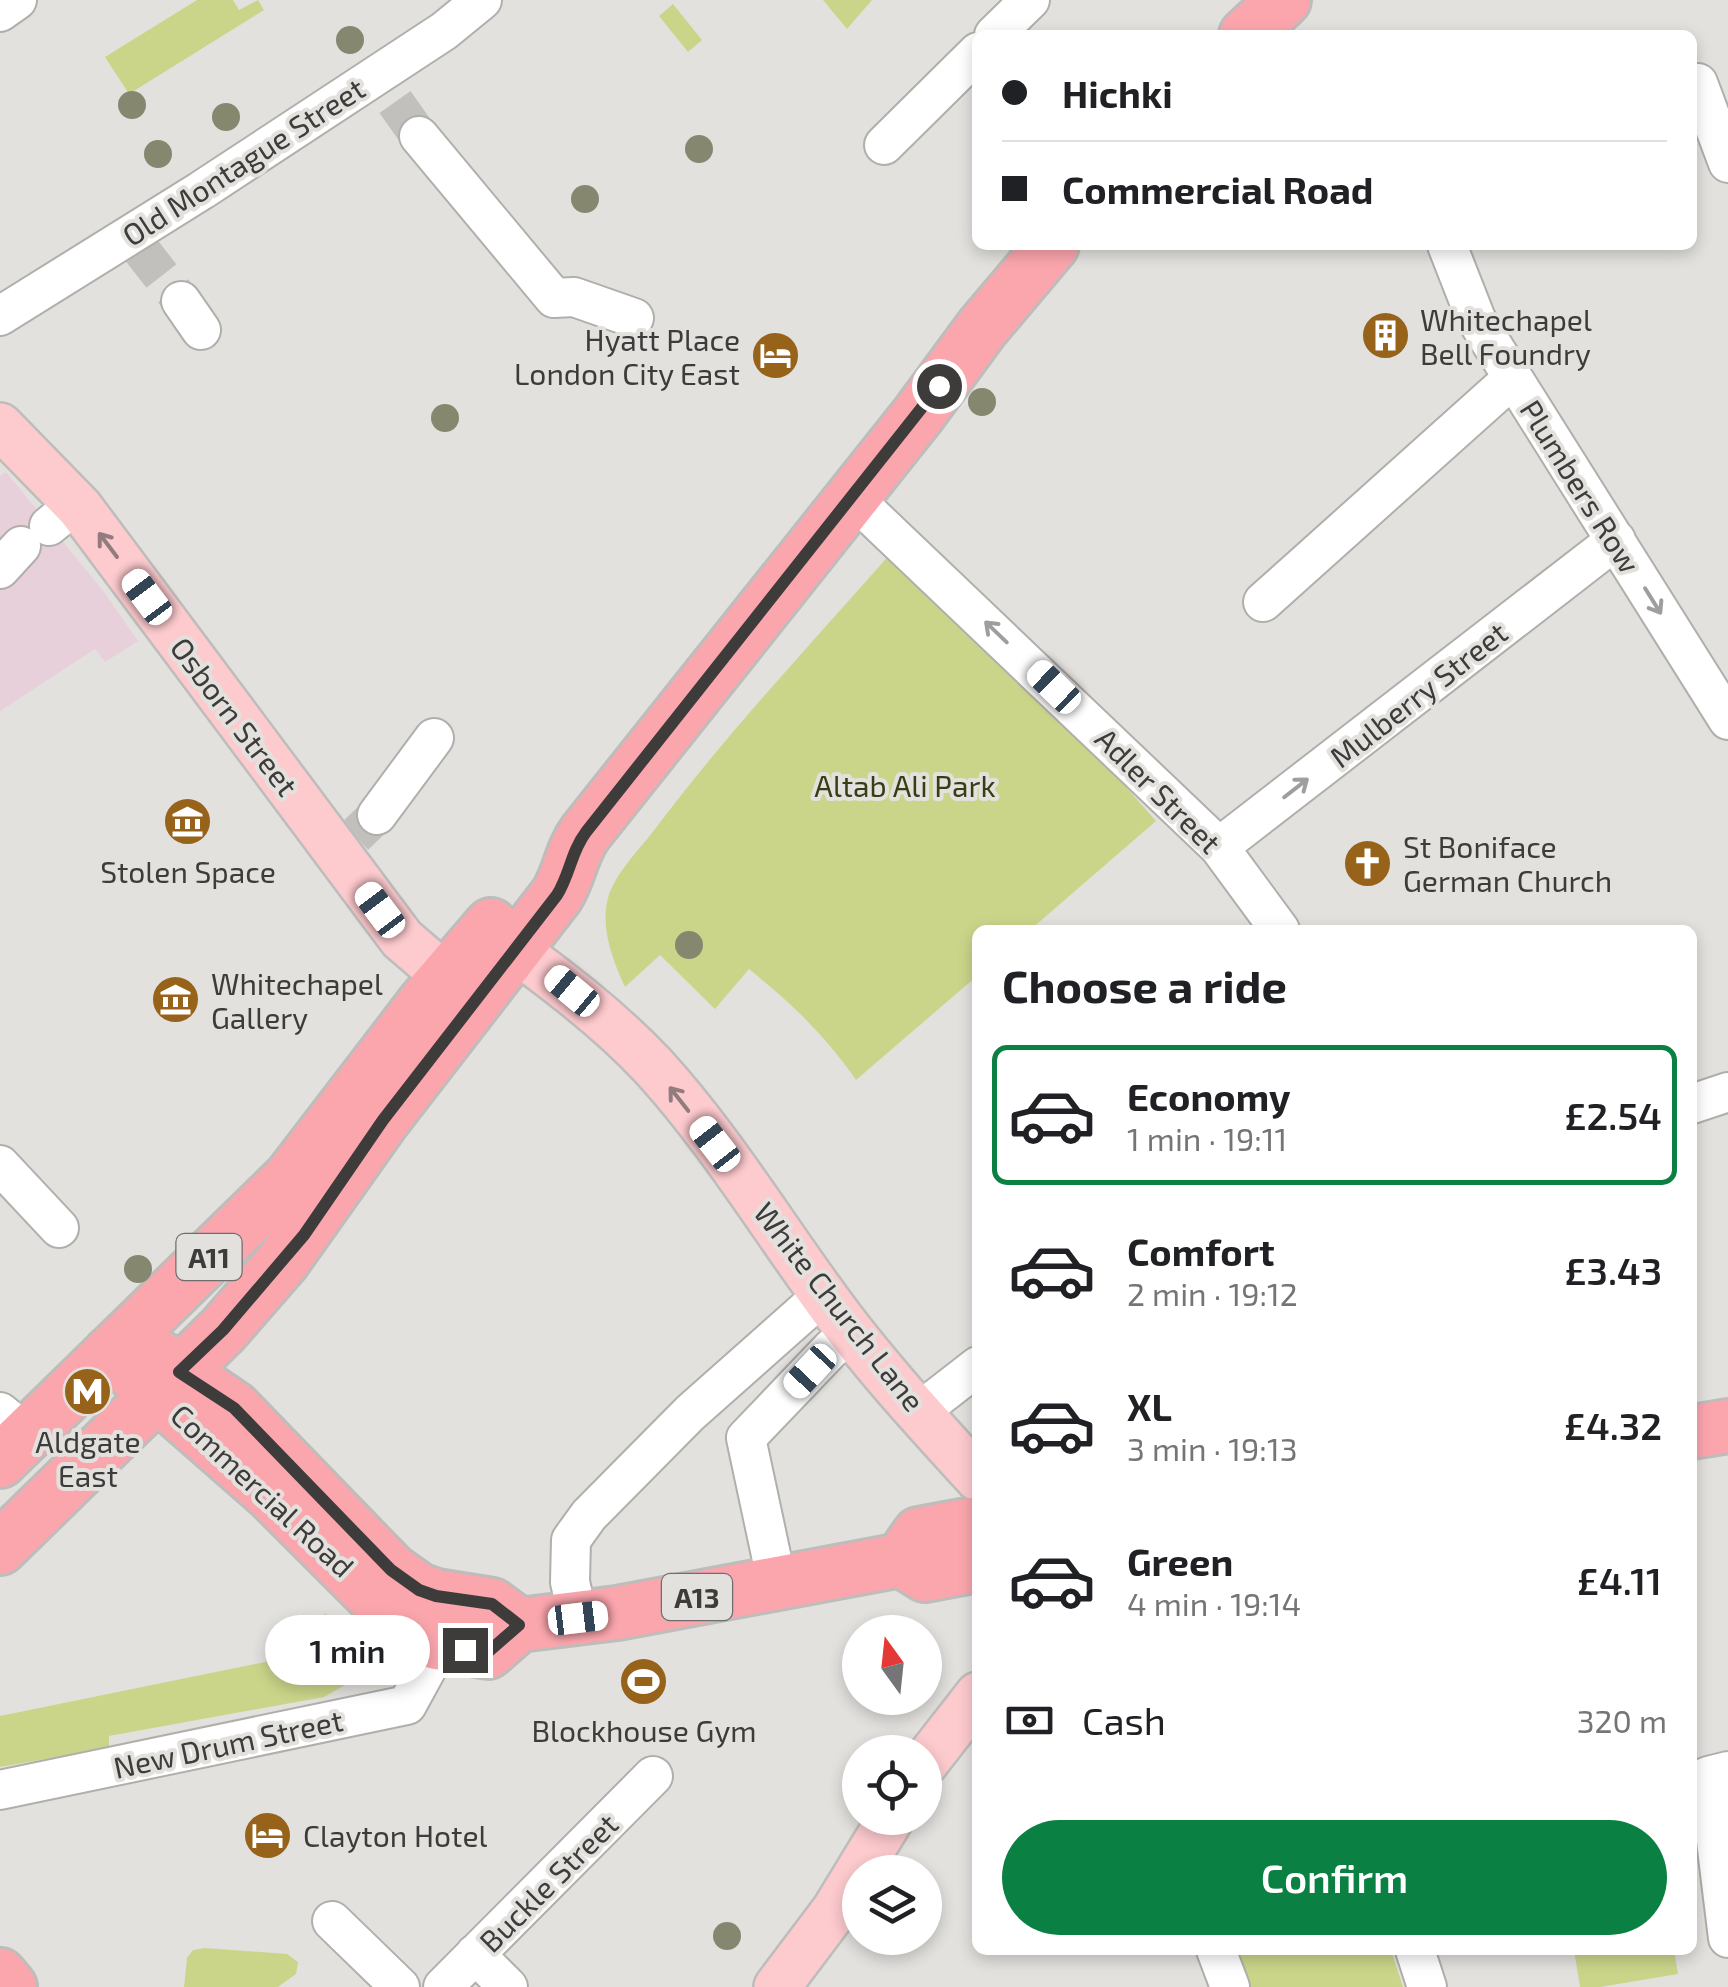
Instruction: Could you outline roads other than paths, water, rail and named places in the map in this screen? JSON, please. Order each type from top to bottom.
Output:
[{"type":"highway","name":"A11","points":[[9,1436],[120,1344],[291,1177],[460,990],[501,939],[545,859],[572,851],[982,328],[1048,250]]},
{"type":"highway","name":"A11","points":[[0,1548],[223,1330],[304,1235],[383,1120],[460,990]]},
{"type":"highway","name":"Commercial Road","points":[[120,1344],[169,1382],[234,1408],[391,1570],[419,1590],[492,1604],[519,1625],[902,1560],[925,1575],[972,1566]]},
{"type":"highway","points":[[1697,1431],[1728,1426]]},
{"type":"highway","points":[[0,1530],[48,1498]]},
{"type":"highway","name":"Commercial Road","points":[[902,1560],[919,1534],[972,1524]]},
{"type":"highway","points":[[0,1975],[10,1987]]},
{"type":"main road","name":"Osborn Street","points":[[0,426],[37,536],[356,834],[402,939],[460,990]]},
{"type":"main road","name":"White Church Lane","points":[[501,939],[605,1018],[654,1068],[747,1185],[854,1335],[972,1471]]},
{"type":"main road","points":[[942,1741],[972,1703]]},
{"type":"main road","points":[[776,1987],[835,1910],[881,1835]]},
{"type":"street","points":[[0,12],[17,0]]},
{"type":"street","name":"Old Montague Street","points":[[0,316],[134,242],[385,89],[482,0]]},
{"type":"street","points":[[999,30],[1030,0]]},
{"type":"street","points":[[884,145],[972,58]]},
{"type":"street","points":[[1706,81],[1728,163]]},
{"type":"street","points":[[419,136],[554,298],[574,297],[634,318]]},
{"type":"street","name":"Plumbers Row","points":[[1449,250],[1476,319],[1728,720]]},
{"type":"street","points":[[1263,602],[1514,378]]},
{"type":"street","name":"Adler Street","points":[[852,497],[1219,848],[1276,925]]},
{"type":"street","name":"Mulberry Street","points":[[1219,848],[1616,540]]},
{"type":"street","points":[[356,834],[434,738]]},
{"type":"street","points":[[1697,1102],[1728,1092]]},
{"type":"street","points":[[0,1164],[58,1228]]},
{"type":"street","points":[[578,1618],[570,1582],[571,1540],[589,1515],[690,1413],[823,1294]]},
{"type":"street","points":[[776,1582],[746,1438],[832,1348],[854,1335]]},
{"type":"street","points":[[920,1411],[972,1371]]},
{"type":"street","name":"New Drum Street","points":[[0,1790],[407,1704],[431,1661]]},
{"type":"street","points":[[1697,1943],[1728,1939],[1708,1776],[1728,1771]]},
{"type":"street","name":"Buckle Street","points":[[443,1987],[653,1776]]},
{"type":"street","points":[[332,1921],[400,1987]]},
{"type":"street","points":[[475,1954],[508,1987]]},
{"type":"street","points":[[1218,1955],[1230,1987]]},
{"type":"street","points":[[1416,1955],[1427,1987]]},
{"type":"tunnel","points":[[395,102],[419,136]]},
{"type":"tunnel","points":[[138,246],[181,301]]},
{"type":"tunnel","points":[[355,836],[377,815]]},
{"type":"place","name":"Whitechapel Bell Foundry","points":[[1385,336]]},
{"type":"place","name":"Hyatt Place London City East","points":[[775,356]]},
{"type":"place","name":"Stolen Space","points":[[188,822]]},
{"type":"place","name":"St Boniface German Church","points":[[1368,863]]},
{"type":"place","name":"Whitechapel Gallery","points":[[176,1000]]},
{"type":"place","name":"Aldgate East","points":[[88,1392]]},
{"type":"place","name":"Blockhouse Gym","points":[[644,1681]]},
{"type":"place","name":"Clayton Hotel","points":[[268,1835]]},
{"type":"park label","name":"Altab Ali Park","points":[[905,785]]}]
